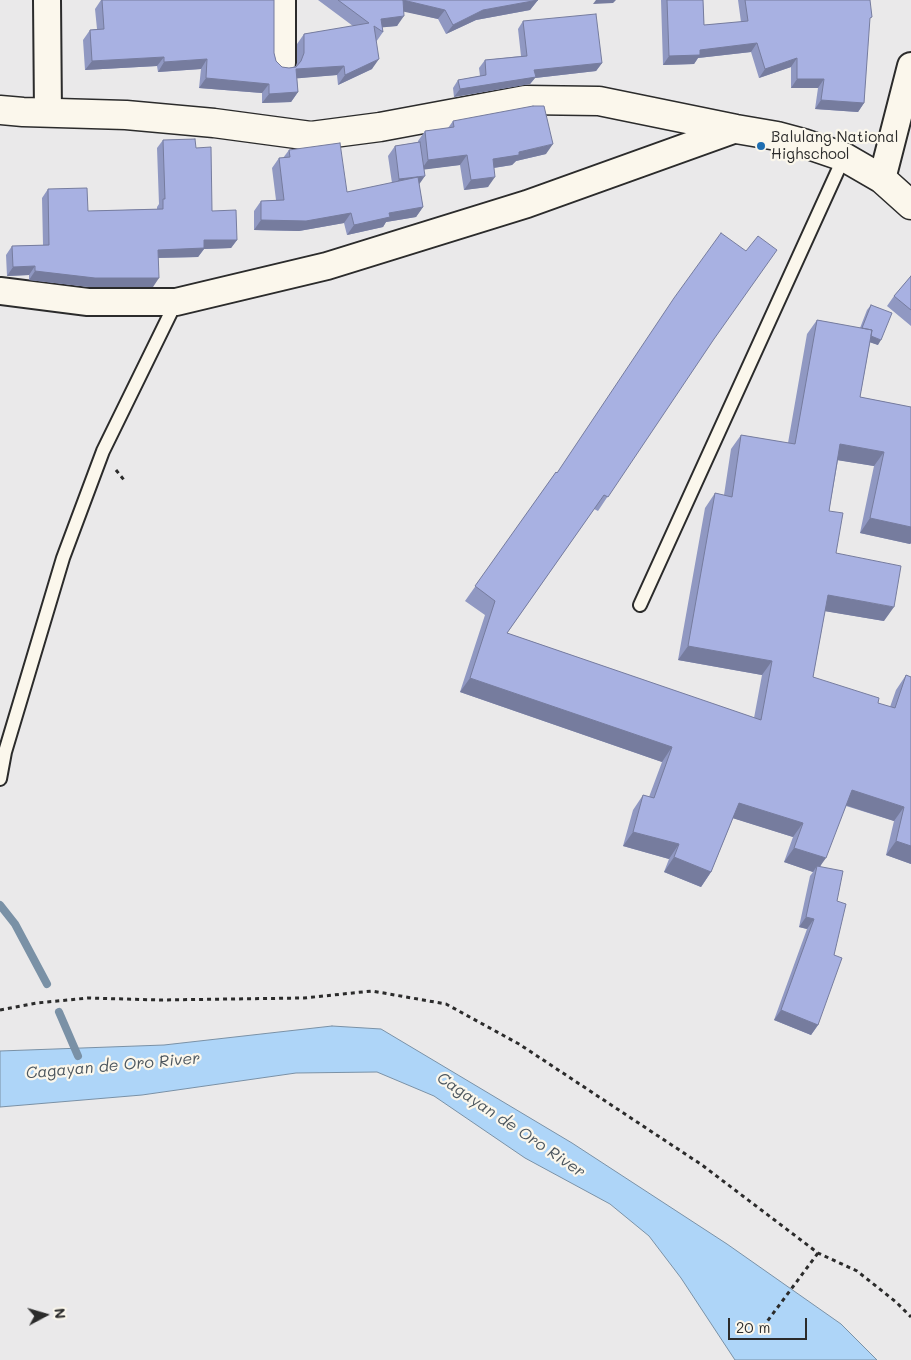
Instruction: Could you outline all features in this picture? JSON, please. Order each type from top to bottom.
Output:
[{"type":"street","points":[[47,0],[48,113]]},
{"type":"street","points":[[282,0],[282,63]]},
{"type":"street","points":[[882,179],[911,66]]},
{"type":"street","points":[[0,110],[126,115],[214,123],[311,136],[380,127],[525,100],[599,101],[777,136],[844,157],[882,179],[911,205]]},
{"type":"street","points":[[0,291],[88,302],[176,302],[328,266],[527,204],[736,129]]},
{"type":"lane","points":[[640,605],[844,157]]},
{"type":"lane","points":[[0,779],[5,752],[66,549],[102,451],[176,302]]},
{"type":"path","points":[[0,1010],[37,1003],[88,998],[160,1000],[304,998],[372,991],[446,1004],[519,1044],[702,1165],[818,1253],[857,1271],[896,1302],[911,1318]]},
{"type":"path","points":[[763,1327],[818,1253]]},
{"type":"water","name":"Cagayan de Oro River","points":[[332,1026],[381,1029],[572,1143],[727,1244],[841,1324],[877,1360],[735,1360],[681,1278],[649,1236],[610,1204],[525,1158],[434,1096],[377,1072],[296,1073],[142,1095],[0,1107],[0,1051],[164,1045]]},
{"type":"building","points":[[102,0],[274,0],[274,53],[276,61],[282,67],[289,68],[296,67],[301,61],[304,53],[304,34],[369,23],[338,0],[403,0],[404,16],[381,19],[383,32],[374,26],[379,59],[345,75],[344,66],[296,69],[298,92],[269,94],[269,84],[206,78],[207,59],[164,62],[164,57],[92,61],[90,30],[104,29]]},
{"type":"building","points":[[403,0],[538,0],[483,10],[453,25],[445,10]]},
{"type":"building","points":[[667,0],[703,0],[704,25],[748,21],[745,0],[870,0],[872,17],[870,18],[864,103],[821,100],[824,79],[797,79],[797,58],[765,69],[757,43],[700,50],[700,55],[669,56]]},
{"type":"building","points":[[596,14],[602,63],[534,70],[536,77],[460,89],[458,80],[486,75],[485,60],[527,56],[523,21]]},
{"type":"building","points":[[533,106],[544,106],[553,144],[519,152],[519,155],[493,159],[495,177],[471,180],[467,155],[428,160],[425,131],[454,127],[453,121]]},
{"type":"building","points":[[195,139],[196,148],[211,147],[212,211],[236,210],[237,240],[204,240],[204,248],[158,250],[159,278],[95,278],[35,271],[35,266],[13,267],[12,246],[49,245],[48,189],[87,188],[88,211],[163,209],[163,199],[165,199],[163,140]]},
{"type":"building","points":[[420,142],[425,176],[399,179],[395,146]]},
{"type":"building","points":[[340,143],[347,192],[418,177],[423,207],[389,213],[390,217],[354,225],[351,213],[306,221],[261,220],[261,201],[284,200],[279,158],[290,157],[289,150]]},
{"type":"building","points":[[721,233],[746,251],[758,236],[777,250],[714,339],[608,497],[604,495],[507,633],[761,720],[772,661],[688,646],[715,493],[732,497],[741,435],[795,444],[817,320],[872,330],[860,397],[911,407],[911,527],[870,518],[884,452],[840,444],[829,511],[843,513],[836,553],[901,566],[894,607],[828,595],[813,677],[879,698],[878,703],[895,708],[906,675],[911,677],[911,846],[896,841],[904,807],[852,790],[826,858],[794,848],[803,823],[739,803],[711,872],[674,857],[679,844],[633,832],[643,795],[654,798],[672,747],[470,678],[495,601],[475,586],[557,473],[674,298]]},
{"type":"building","points":[[911,276],[911,310],[894,296]]},
{"type":"building","points":[[871,305],[892,313],[881,340],[871,336],[872,330],[862,328]]},
{"type":"building","points":[[817,866],[843,871],[837,901],[846,904],[834,955],[842,958],[818,1025],[781,1010],[814,919],[806,917]]},
{"type":"waterway","points":[[0,905],[15,924],[47,984]]},
{"type":"waterway","name":"Cagayan de Oro River","points":[[59,1012],[78,1056]]},
{"type":"place","name":"Balulang National Highschool","points":[[761,146]]}]
